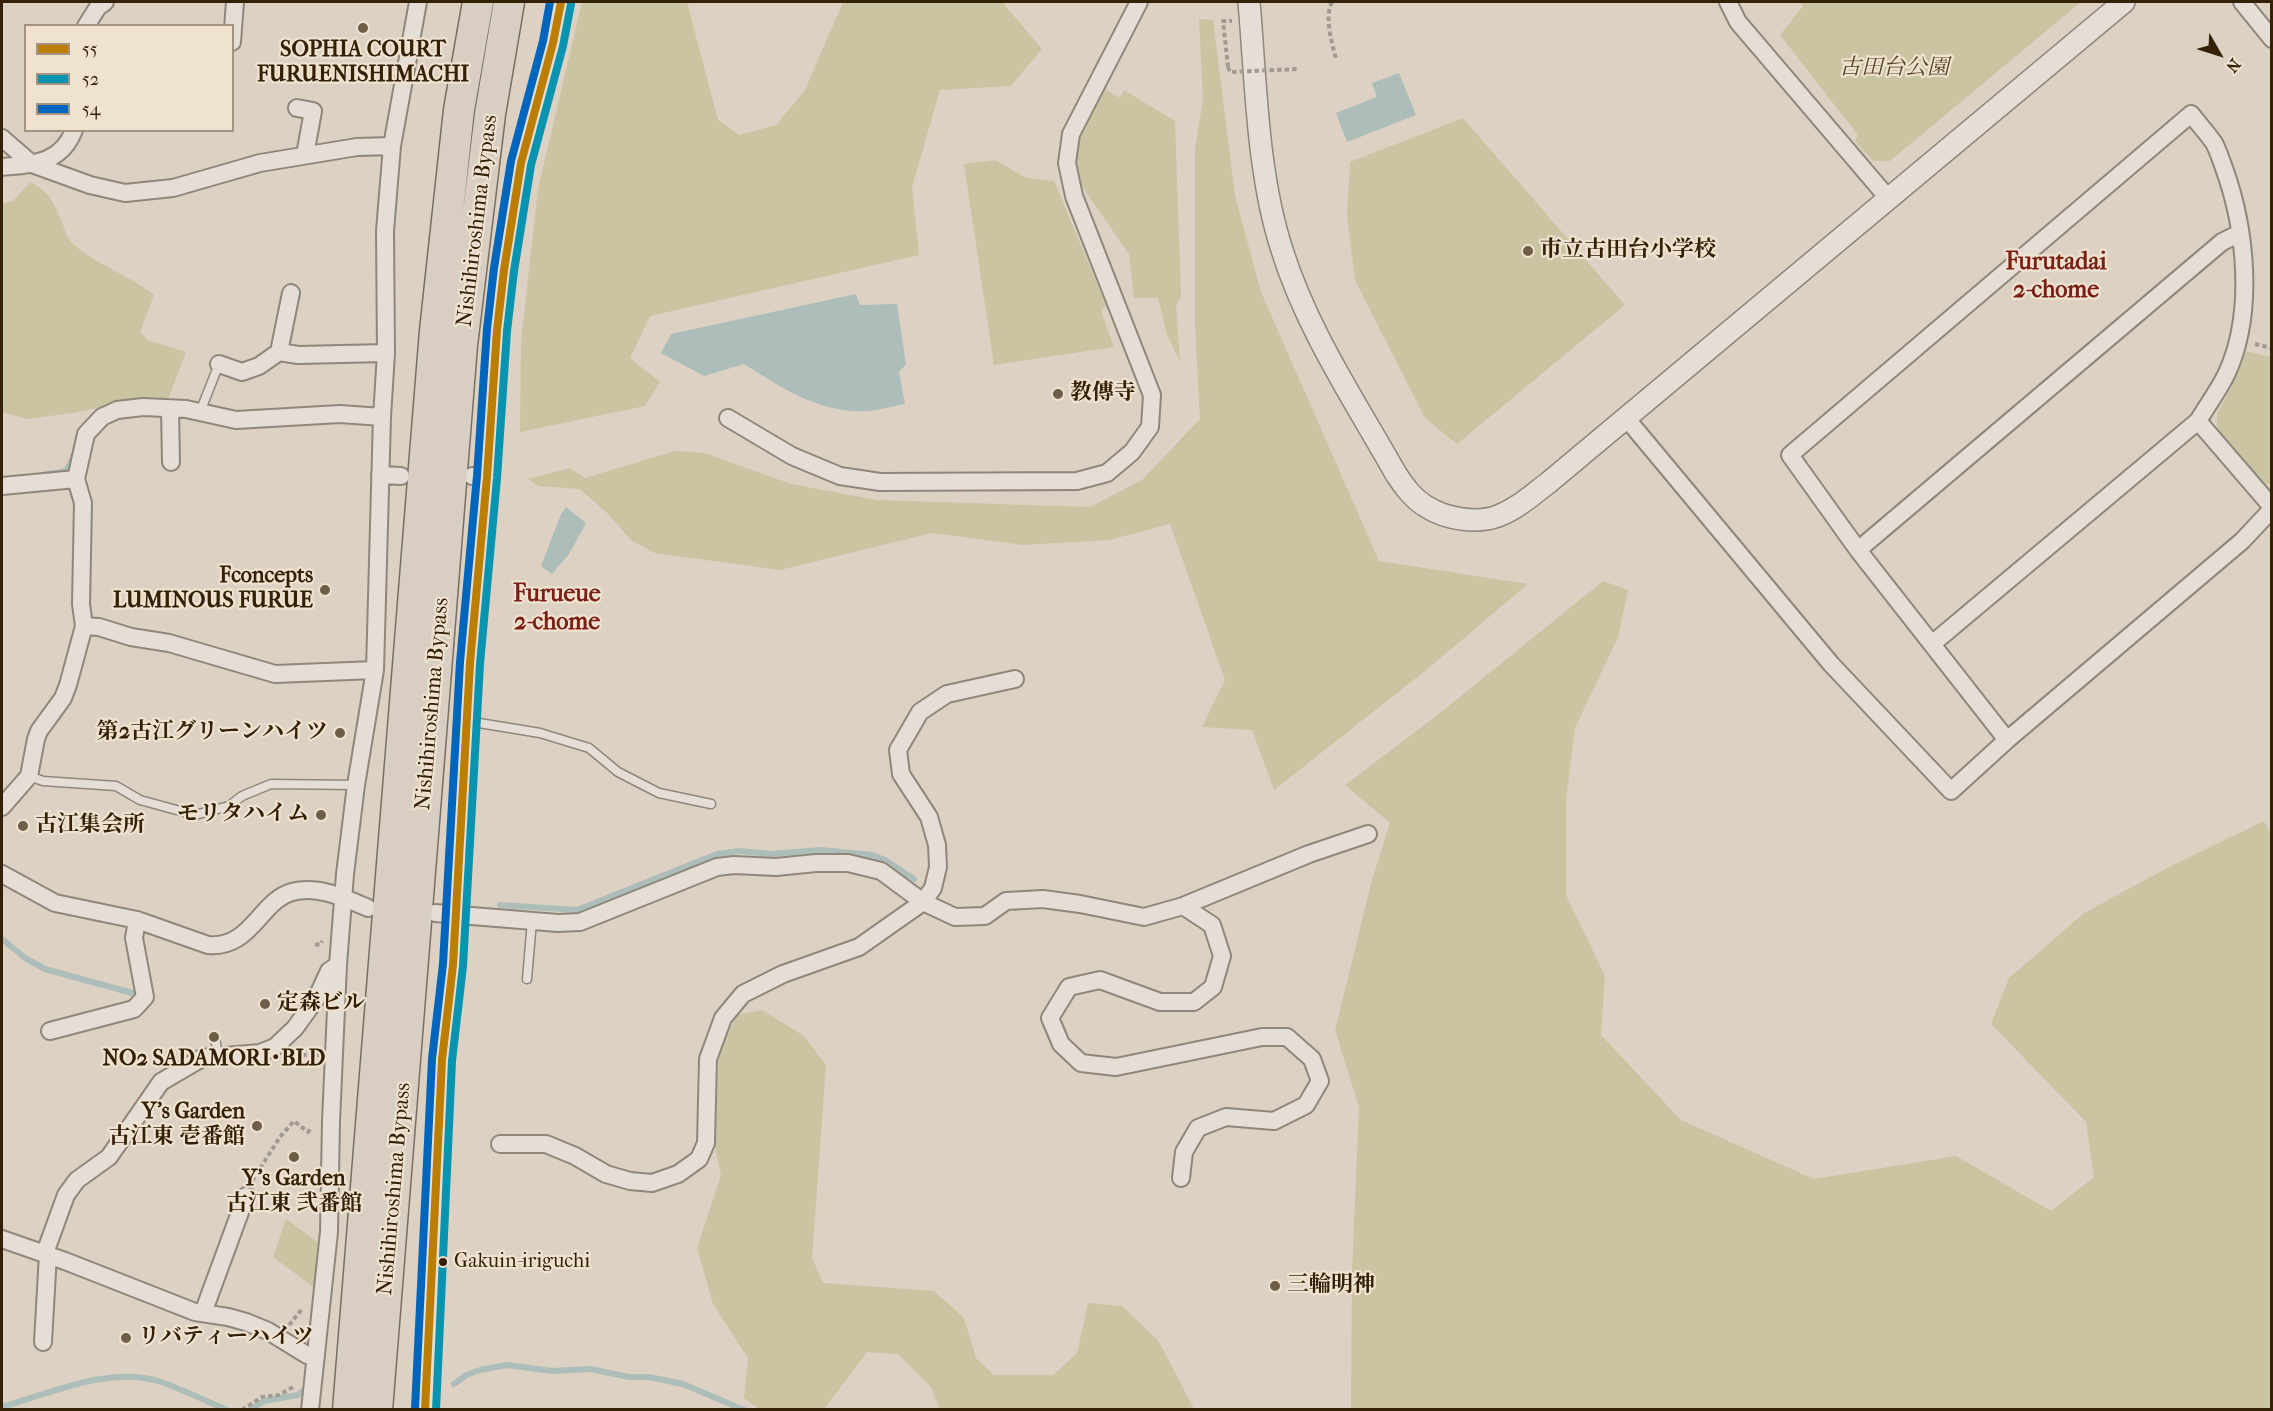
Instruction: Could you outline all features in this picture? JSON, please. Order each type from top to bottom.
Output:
[{"type":"highway","name":"Nishihiroshima Bypass","points":[[348,1410],[435,331],[459,110],[478,2]]},
{"type":"highway","name":"Nishihiroshima Bypass","points":[[377,1410],[462,345],[490,114],[509,2]]},
{"type":"street","points":[[87,24],[98,7],[105,2]]},
{"type":"street","points":[[233,24],[235,2]]},
{"type":"street","points":[[310,1410],[329,1232],[331,1121],[343,897],[356,786],[375,670],[386,353],[385,231],[392,146],[418,2]]},
{"type":"street","points":[[425,1410],[439,1100],[456,915],[479,477],[511,216],[521,163],[553,44],[561,2]]},
{"type":"street","points":[[728,418],[792,456],[840,476],[880,482],[1077,481],[1107,473],[1132,452],[1150,427],[1152,394],[1074,196],[1067,163],[1071,134],[1139,2]]},
{"type":"street","points":[[1249,2],[1266,182],[1282,251],[1299,297],[1319,337],[1408,492],[1427,508],[1452,517],[1474,519],[1497,517],[1519,506],[1627,419],[2124,2]]},
{"type":"street","points":[[1728,2],[1738,22],[1888,198]]},
{"type":"street","points":[[2242,2],[2271,39]]},
{"type":"street","points":[[297,108],[313,111],[305,155]]},
{"type":"street","points":[[1932,644],[2198,422],[2227,374],[2238,340],[2245,275],[2240,232],[2232,190],[2215,144],[2191,114],[1790,455],[1858,550],[2007,740]]},
{"type":"street","points":[[2,167],[46,160],[62,151],[73,132]]},
{"type":"street","points":[[2,138],[32,164],[90,185],[125,193],[173,188],[260,163],[305,155],[357,147],[392,146]]},
{"type":"street","points":[[1858,550],[2222,242],[2240,232]]},
{"type":"street","points":[[219,364],[242,372],[259,366],[279,352],[291,293]]},
{"type":"street","points":[[279,352],[298,355],[386,353]]},
{"type":"street","points":[[2,807],[29,776],[39,731],[63,698],[69,685],[84,626],[81,604],[83,503],[76,478],[87,434],[102,417],[117,410],[134,408],[200,412],[236,420],[340,414],[382,417]]},
{"type":"street","points":[[170,409],[171,462]]},
{"type":"street","points":[[1627,419],[1831,664],[1951,791],[2007,740],[2242,541],[2271,508],[2198,422]]},
{"type":"street","points":[[380,476],[402,476]]},
{"type":"street","points":[[2,486],[76,478]]},
{"type":"street","points":[[84,626],[99,627],[130,637],[169,643],[275,674],[375,670]]},
{"type":"street","points":[[500,1144],[546,1144],[575,1156],[606,1174],[630,1181],[652,1183],[678,1174],[699,1159],[706,1143],[708,1059],[723,1018],[743,994],[783,974],[859,947],[923,902],[933,888],[938,867],[938,844],[929,817],[901,774],[898,750],[920,712],[947,694],[1015,679]]},
{"type":"street","points":[[435,913],[558,923],[580,922],[717,867],[734,865],[776,867],[848,863],[881,871],[923,902],[955,917],[985,916],[1006,902],[1043,899],[1144,917],[1183,906],[1309,854],[1368,834]]},
{"type":"street","points":[[2,874],[55,903],[137,920],[208,945],[217,945],[235,939],[281,896],[293,891],[330,892],[368,908]]},
{"type":"street","points":[[1181,1178],[1184,1152],[1198,1128],[1226,1117],[1274,1121],[1306,1105],[1320,1082],[1312,1059],[1287,1037],[1262,1037],[1116,1067],[1081,1063],[1061,1044],[1050,1018],[1069,987],[1100,980],[1160,1002],[1194,1002],[1212,987],[1222,956],[1212,925],[1183,906]]},
{"type":"street","points":[[50,1030],[134,1009],[141,1004],[145,997],[134,938],[137,920]]},
{"type":"street","points":[[43,1342],[47,1254],[60,1210],[77,1180],[101,1165],[109,1157],[161,1082],[184,1060],[202,1058],[217,1050],[260,1053],[275,1047],[295,1028],[316,999],[329,971],[338,965]]},
{"type":"street","points":[[203,1313],[246,1196]]},
{"type":"street","points":[[2,1239],[47,1254],[166,1302],[246,1322],[278,1337],[307,1355],[316,1356]]},
{"type":"lane","points":[[200,412],[219,364]]},
{"type":"lane","points":[[467,721],[540,733],[589,748],[618,772],[659,793],[711,804]]},
{"type":"lane","points":[[29,776],[43,781],[116,786],[140,800],[195,815],[229,806],[242,796],[271,784],[356,786]]},
{"type":"lane","points":[[527,979],[532,921]]},
{"type":"path","points":[[1332,2],[1329,7],[1331,41],[1336,59]]},
{"type":"path","points":[[1232,21],[1223,21],[1230,72],[1299,69]]},
{"type":"path","points":[[315,945],[321,944],[322,941]]},
{"type":"path","points":[[246,1196],[256,1173],[280,1137],[294,1121],[308,1132],[318,1120],[331,1121]]},
{"type":"path","points":[[278,1337],[313,1297],[323,1298]]},
{"type":"path","points":[[242,1410],[262,1397],[279,1395],[294,1388],[316,1356]]},
{"type":"green space","points":[[582,2],[687,2],[718,120],[739,135],[776,125],[805,90],[843,2],[1002,2],[1042,49],[1011,86],[940,90],[912,187],[919,255],[650,316],[630,358],[660,382],[645,406],[520,432],[521,343],[538,189]]},
{"type":"green space","name":"古田台公園","points":[[1800,2],[2081,2],[1890,161],[1873,161],[1855,141],[1858,135],[1780,35],[1803,6]]},
{"type":"green space","points":[[1199,19],[1213,20],[1235,196],[1261,292],[1379,561],[1528,584],[1425,671],[1274,790],[1252,730],[1202,727],[1225,680],[1170,524],[1109,540],[1023,545],[932,533],[780,570],[655,553],[632,541],[607,513],[580,489],[539,486],[528,479],[570,468],[585,478],[675,451],[705,453],[791,484],[877,500],[1090,507],[1142,480],[1200,419],[1195,325],[1195,149],[1203,99]]},
{"type":"green space","points":[[1100,86],[1120,98],[1124,90],[1175,121],[1181,296],[1176,305],[1180,361],[1167,335],[1158,298],[1134,298],[1129,254],[1083,188],[1073,158],[1079,125]]},
{"type":"green space","points":[[1463,118],[1625,305],[1457,444],[1425,418],[1355,280],[1347,216],[1350,162]]},
{"type":"green space","points":[[995,160],[1026,178],[1054,181],[1106,305],[1101,311],[1114,347],[994,365],[964,164]]},
{"type":"green space","points":[[30,182],[43,190],[51,199],[71,242],[90,257],[154,295],[140,332],[148,340],[186,352],[168,400],[26,419],[2,412],[2,204],[13,201]]},
{"type":"green space","points":[[2245,351],[2271,357],[2271,483],[2264,484],[2217,428],[2217,414],[2231,388]]},
{"type":"green space","points":[[1603,581],[1628,590],[1618,637],[1575,728],[1566,800],[1566,895],[1605,976],[1601,1035],[1681,1120],[1814,1179],[1956,1156],[2051,1211],[2094,1177],[2086,1122],[1991,1024],[2009,978],[2084,913],[2171,866],[2264,821],[2272,837],[2271,1409],[1351,1409],[1352,1272],[1359,1107],[1335,1030],[1372,880],[1390,823],[1345,785],[1435,717]]},
{"type":"green space","points":[[762,1010],[804,1036],[826,1065],[812,1258],[823,1283],[934,1291],[964,1318],[976,1358],[994,1375],[1053,1375],[1077,1353],[1088,1303],[1122,1306],[1158,1340],[1194,1409],[940,1409],[930,1386],[898,1354],[867,1352],[824,1409],[759,1409],[744,1398],[748,1358],[713,1304],[697,1248],[721,1175],[715,1147],[719,1053],[737,1015]]},
{"type":"green space","points":[[286,1219],[320,1244],[316,1289],[273,1257]]},
{"type":"shaded area","points":[[1399,73],[1416,115],[1347,142],[1336,113],[1377,97],[1372,83]]},
{"type":"shaded area","points":[[856,294],[860,305],[897,304],[906,364],[899,372],[905,404],[868,411],[834,408],[802,398],[744,364],[704,376],[661,353],[671,334]]},
{"type":"shaded area","points":[[566,507],[586,523],[569,554],[552,574],[541,566],[561,514]]},
{"type":"waterway","points":[[46,474],[64,471],[73,456]]},
{"type":"waterway","points":[[500,905],[577,910],[717,854],[740,851],[770,854],[821,850],[872,855],[885,860],[914,879]]},
{"type":"waterway","points":[[2,939],[25,958],[45,969],[136,994]]},
{"type":"waterway","points":[[454,1384],[466,1375],[507,1365],[552,1371],[590,1369],[683,1384],[744,1410]]},
{"type":"waterway","points":[[5,1406],[81,1383],[101,1379],[140,1377],[158,1381],[227,1410]]},
{"type":"waterway","points":[[250,1410],[264,1401],[298,1395],[306,1388]]},
{"type":"transit line","name":"54","points":[[415,1409],[432,1059],[443,964],[460,662],[477,476],[487,329],[511,161],[543,41],[550,2]]},
{"type":"transit line","name":"55","points":[[425,1410],[442,1060],[453,965],[470,663],[487,477],[497,330],[521,163],[553,43],[561,2]]},
{"type":"transit line","name":"52","points":[[436,1410],[452,1061],[463,966],[480,664],[497,478],[507,331],[531,165],[563,46],[571,4]]},
{"type":"place","name":"SOPHIA COURT FURUENISHIMACHI","points":[[363,28]]},
{"type":"place","name":"市立古田台小学校","points":[[1528,251]]},
{"type":"place","name":"教傳寺","points":[[1058,394]]},
{"type":"place","name":"Fconcepts LUMINOUS FURUE","points":[[325,590]]},
{"type":"place","name":"第2古江グリーンハイツ","points":[[340,733]]},
{"type":"place","name":"モリタハイム","points":[[321,815]]},
{"type":"place","name":"古江集会所","points":[[23,826]]},
{"type":"place","name":"定森ビル","points":[[265,1004]]},
{"type":"place","name":"NO2 SADAMORI･BLD","points":[[214,1037]]},
{"type":"place","name":"Y's Garden 古江東 壱番館","points":[[257,1126]]},
{"type":"place","name":"Y's Garden 古江東 弐番館","points":[[294,1157]]},
{"type":"place","name":"Gakuin-iriguchi","points":[[443,1262]]},
{"type":"place","name":"三輪明神","points":[[1275,1286]]},
{"type":"place","name":"リバティーハイツ","points":[[126,1338]]},
{"type":"district","name":"Furutadai 2-chome","points":[[2056,277]]},
{"type":"district","name":"Furueue 2-chome","points":[[557,609]]}]
